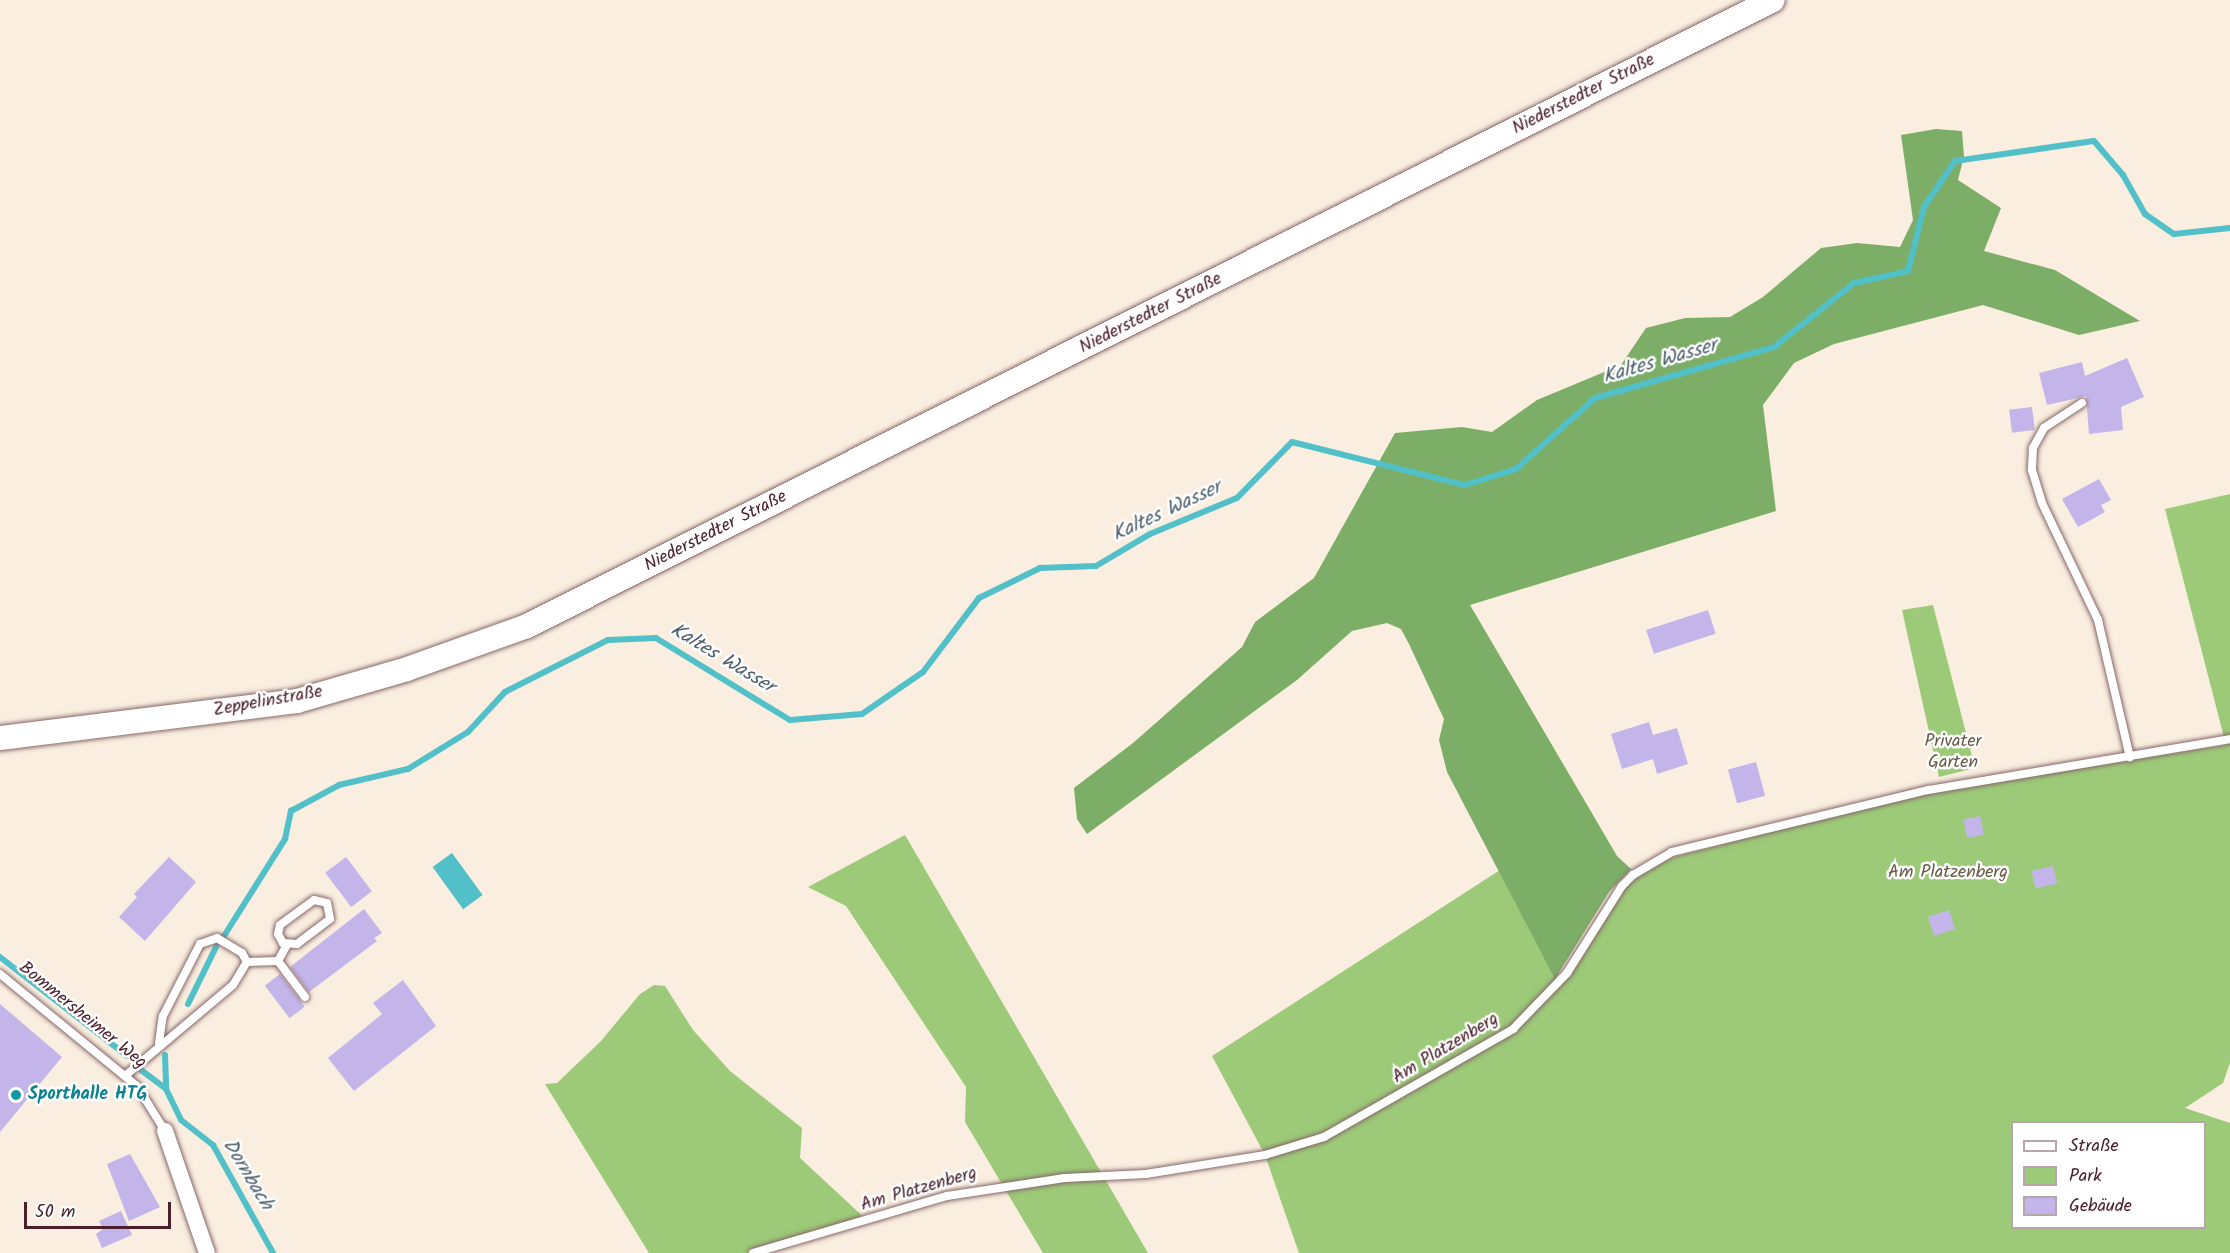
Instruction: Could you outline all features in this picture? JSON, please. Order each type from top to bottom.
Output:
[{"type":"main road","name":"Niederstedter Straße","points":[[527,626],[1773,0]]},
{"type":"main road","name":"Zeppelinstraße","points":[[0,738],[297,701],[407,669],[527,626]]},
{"type":"street","name":"Bommersheimer Weg","points":[[165,1131],[207,1253]]},
{"type":"lane","points":[[2082,404],[2044,428],[2033,448],[2032,470],[2042,503],[2098,620],[2130,757]]},
{"type":"lane","name":"Am Platzenberg","points":[[753,1253],[967,1192],[1065,1178],[1146,1174],[1265,1155],[1324,1137],[1513,1029],[1567,973],[1622,886],[1633,875],[1672,852],[1929,790],[2230,739]]},
{"type":"lane","points":[[311,901],[327,903],[331,912],[327,922],[297,944],[287,945],[278,934],[282,922],[311,901]]},
{"type":"lane","points":[[159,1043],[163,1016],[200,944],[217,938],[242,953],[247,962]]},
{"type":"lane","points":[[278,961],[287,945]]},
{"type":"lane","points":[[247,962],[278,961]]},
{"type":"lane","points":[[278,961],[305,997]]},
{"type":"lane","points":[[126,1075],[159,1043],[233,985],[247,962]]},
{"type":"lane","name":"Bommersheimer Weg","points":[[0,974],[126,1075],[149,1100],[165,1131]]},
{"type":"green space","points":[[1936,129],[1962,131],[1964,156],[1958,180],[2001,208],[1984,251],[2055,270],[2140,321],[2079,335],[1983,305],[1834,344],[1794,363],[1763,405],[1776,511],[1470,605],[1617,856],[1631,869],[1609,892],[1555,979],[1447,772],[1439,740],[1444,719],[1409,644],[1401,629],[1387,623],[1352,631],[1297,680],[1087,834],[1077,819],[1074,788],[1133,743],[1242,647],[1255,622],[1314,578],[1395,433],[1462,427],[1492,432],[1537,400],[1621,365],[1646,328],[1685,318],[1730,317],[1763,297],[1821,248],[1857,243],[1900,247],[1913,220],[1901,135]]},
{"type":"green space","points":[[2230,494],[2230,1063],[2223,1083],[2185,1108],[2230,1123],[2230,1253],[1299,1253],[1265,1155],[1212,1056],[1500,870],[1560,985],[1620,891],[1641,873],[1674,857],[1931,791],[2226,745],[2165,509]]},
{"type":"green space","name":"Privater Garten","points":[[1933,605],[1975,768],[1939,777],[1902,610]]},
{"type":"green space","points":[[905,835],[1148,1253],[1043,1253],[965,1122],[966,1087],[846,906],[808,887]]},
{"type":"green space","points":[[654,985],[665,986],[693,1030],[730,1071],[802,1128],[800,1158],[869,1222],[767,1250],[770,1253],[649,1253],[545,1084],[557,1083],[601,1041],[640,994]]},
{"type":"water","points":[[452,853],[483,895],[463,909],[433,867]]},
{"type":"building","points":[[2127,358],[2144,397],[2121,407],[2123,430],[2089,434],[2086,396],[2047,405],[2039,373],[2082,362],[2085,376]]},
{"type":"building","points":[[2032,407],[2035,430],[2012,433],[2009,410]]},
{"type":"building","points":[[2099,479],[2111,500],[2101,505],[2105,512],[2078,527],[2062,499]]},
{"type":"building","points":[[1708,610],[1716,634],[1654,654],[1646,630]]},
{"type":"building","points":[[1649,722],[1653,735],[1677,728],[1688,764],[1657,774],[1653,759],[1622,769],[1611,734]]},
{"type":"building","points":[[1756,762],[1765,796],[1737,803],[1728,770]]},
{"type":"building","points":[[1980,816],[1984,835],[1967,838],[1963,820]]},
{"type":"building","points":[[169,857],[196,882],[145,941],[119,917],[137,897],[134,894]]},
{"type":"building","points":[[346,857],[372,891],[351,907],[325,873]]},
{"type":"building","points":[[2053,866],[2057,884],[2036,888],[2032,871]]},
{"type":"building","points":[[364,909],[382,933],[374,938],[377,941],[309,992],[290,967]]},
{"type":"building","points":[[1949,910],[1955,929],[1934,936],[1928,917]]},
{"type":"building","points":[[280,974],[305,1007],[290,1018],[265,985]]},
{"type":"building","points":[[403,980],[436,1026],[354,1091],[328,1058],[382,1014],[373,1003]]},
{"type":"building","name":"Sporthalle HTG","points":[[0,1004],[62,1057],[0,1132]]},
{"type":"building","points":[[130,1154],[160,1207],[129,1221],[107,1164]]},
{"type":"building","points":[[121,1211],[132,1235],[102,1248],[96,1234],[103,1229],[99,1221]]},
{"type":"waterway","name":"Kaltes Wasser","points":[[224,936],[285,839],[291,811],[339,785],[408,769],[468,732],[505,692],[608,640],[656,638],[790,720],[862,714],[923,672],[979,598],[1040,568],[1096,566],[1150,534],[1237,498],[1292,442],[1465,485],[1516,469],[1595,398],[1774,347],[1854,283],[1908,271],[1924,207],[1955,161],[2094,141],[2123,175],[2145,214],[2174,234],[2230,228]]},
{"type":"waterway","name":"Kaltes Wasser","points":[[188,1004],[216,947]]},
{"type":"waterway","points":[[0,957],[127,1056]]},
{"type":"waterway","name":"Dornbach","points":[[165,1055],[166,1089],[181,1120],[213,1145],[273,1253]]},
{"type":"waterway","points":[[141,1070],[166,1089]]},
{"type":"place","name":"Sporthalle HTG","points":[[16,1095]]}]
